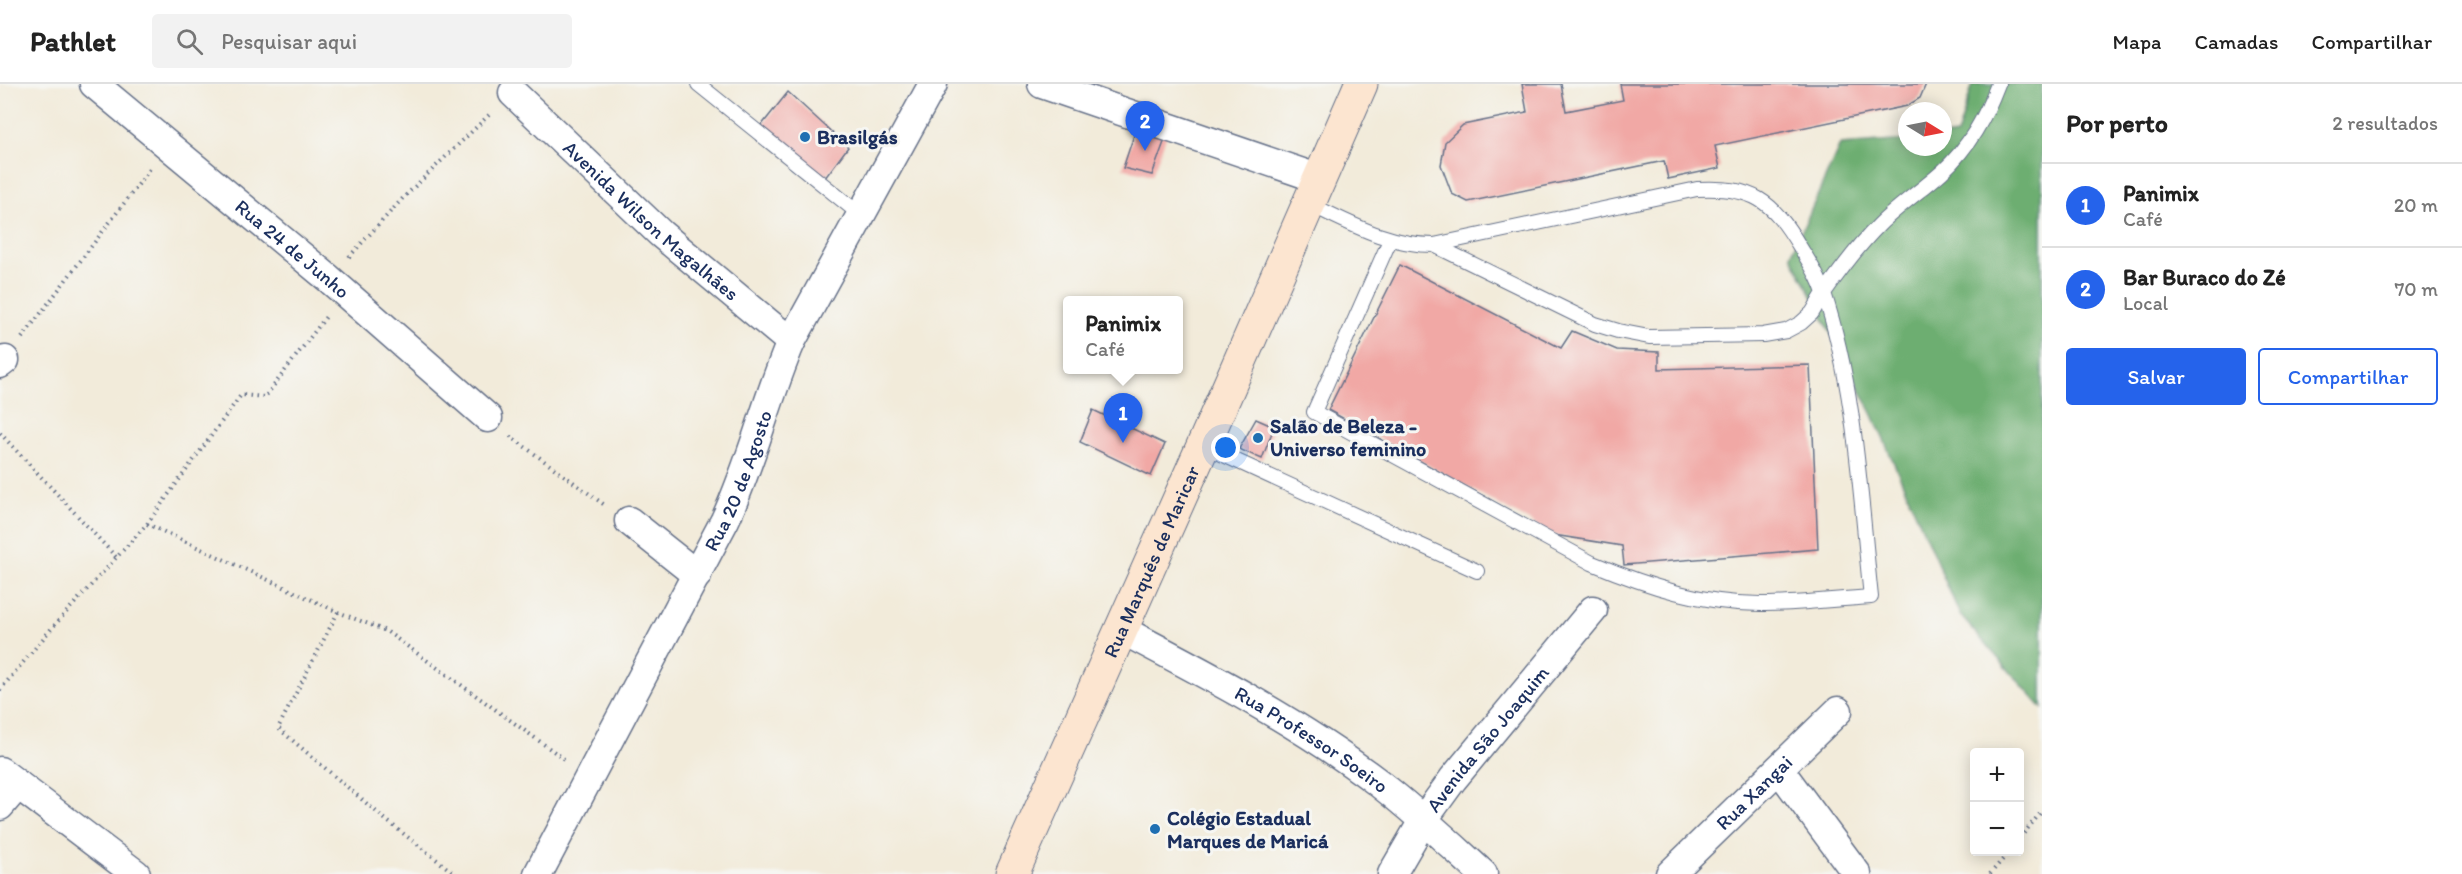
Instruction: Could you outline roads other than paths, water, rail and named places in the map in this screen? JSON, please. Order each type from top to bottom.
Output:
[{"type":"main road","name":"Rua Marquês de Maricar","points":[[1011,874],[1122,630],[1361,84]]},
{"type":"street","name":"Rua 24 de Junho","points":[[94,84],[336,285],[488,418]]},
{"type":"street","name":"Rua 20 de Agosto","points":[[538,874],[697,575],[742,484],[772,387],[791,342],[933,84]]},
{"type":"street","points":[[1042,84],[1314,192]]},
{"type":"street","name":"Avenida Wilson Magalhães","points":[[513,93],[661,234],[791,342]]},
{"type":"street","points":[[629,521],[697,575]]},
{"type":"street","name":"Avenida São Joaquim","points":[[1392,874],[1424,819],[1453,779],[1593,610]]},
{"type":"street","name":"Rua Professor Soeiro","points":[[1122,630],[1235,689],[1377,782],[1424,819],[1483,874]]},
{"type":"street","name":"Rua Xangai","points":[[1670,874],[1838,711]]},
{"type":"street","points":[[1779,769],[1857,874]]},
{"type":"street","points":[[6,787],[136,874]]},
{"type":"lane","points":[[698,84],[862,216]]},
{"type":"lane","points":[[1434,245],[1595,324],[1618,331],[1649,336],[1763,335],[1786,331],[1801,323],[1812,313],[1847,261],[1881,223],[1943,171],[1962,151],[1987,112],[1998,84]]},
{"type":"lane","points":[[1314,192],[1390,240],[1413,245],[1434,245],[1697,189],[1736,189],[1757,197],[1776,211],[1792,232],[1820,280],[1837,334],[1846,377],[1871,597],[1765,604],[1720,601],[1634,581],[1592,563],[1314,412],[1390,240]]},
{"type":"lane","points":[[1203,446],[1477,571]]},
{"type":"place","name":"Brasilgás","points":[[805,137]]},
{"type":"place","name":"Bar Buraco do Zé","points":[[1145,151]]},
{"type":"place","name":"Salão de Beleza - Universo feminino","points":[[1258,438]]},
{"type":"place","name":"Panimix","points":[[1123,443]]},
{"type":"place","name":"Colégio Estadual Marques de Maricá","points":[[1155,829]]}]
